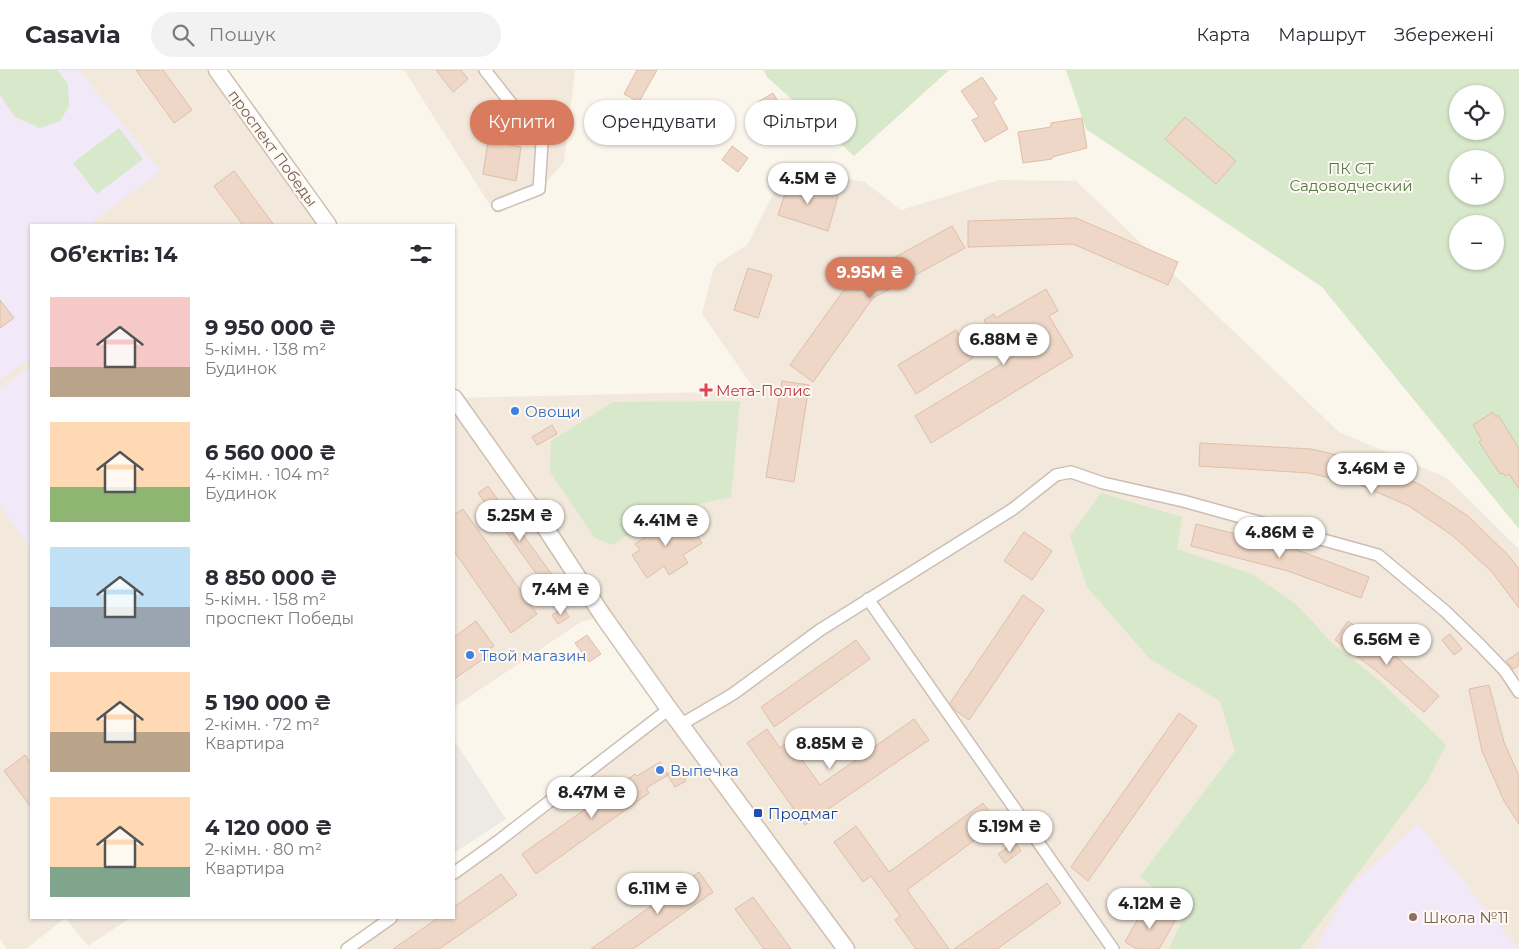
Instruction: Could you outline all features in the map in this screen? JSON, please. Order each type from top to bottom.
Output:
[{"type":"street","name":"проспект Победы","points":[[217,70],[327,224]]},
{"type":"street","points":[[485,70],[542,143],[539,189],[498,205]]},
{"type":"street","points":[[455,399],[541,521],[669,710],[846,949]]},
{"type":"street","points":[[680,725],[732,694],[820,630],[1013,509],[1056,475],[1071,472],[1103,483],[1183,501],[1378,555],[1445,611],[1480,645],[1505,671],[1519,692]]},
{"type":"street","points":[[868,599],[1113,949]]},
{"type":"street","points":[[455,872],[498,842],[669,710]]},
{"type":"street","points":[[347,949],[391,919]]},
{"type":"shaded area","points":[[0,70],[209,70],[324,224],[30,224],[30,919],[64,919],[26,949],[7,949],[0,939]]},
{"type":"shaded area","points":[[0,70],[79,70],[161,171],[96,219],[93,224],[30,224],[30,359],[0,380]]},
{"type":"shaded area","points":[[404,70],[575,70],[571,100],[470,100],[470,145],[566,145],[564,162],[532,199],[495,213]]},
{"type":"shaded area","points":[[793,170],[865,182],[901,210],[999,180],[1076,181],[1339,432],[1447,478],[1519,549],[1519,949],[347,949],[390,919],[455,919],[455,872],[669,709],[603,616],[581,622],[455,706],[455,398],[756,391],[702,314],[713,271],[717,264],[747,245],[785,171]]},
{"type":"shaded area","points":[[30,368],[30,547],[0,506],[0,388]]},
{"type":"shaded area","points":[[455,742],[506,819],[455,852]]},
{"type":"shaded area","name":"Школа №11","points":[[1418,824],[1518,949],[1315,949],[1351,885]]},
{"type":"shaded area","points":[[66,919],[128,919],[88,946]]},
{"type":"green space","points":[[0,70],[57,70],[68,84],[69,106],[60,121],[40,128],[15,117],[0,95]]},
{"type":"green space","points":[[764,70],[949,70],[854,156],[842,145],[856,145],[856,100],[792,100],[767,77]]},
{"type":"green space","name":"ПК СТ Садоводческий","points":[[1066,70],[1519,70],[1519,529],[1322,287],[1086,129]]},
{"type":"green space","points":[[119,128],[143,159],[97,194],[73,163]]},
{"type":"green space","points":[[740,401],[731,497],[663,512],[612,545],[595,538],[550,472],[551,441],[613,402]]},
{"type":"green space","points":[[1101,493],[1182,517],[1177,549],[1252,574],[1296,604],[1333,644],[1380,681],[1446,745],[1427,782],[1299,949],[1169,949],[1186,912],[1140,877],[1235,751],[1220,701],[1150,659],[1087,587],[1070,536]]},
{"type":"building","points":[[136,70],[163,70],[192,110],[174,123]]},
{"type":"building","points":[[436,70],[461,70],[468,79],[453,92]]},
{"type":"building","points":[[637,70],[657,70],[640,100],[635,100],[624,94]]},
{"type":"building","points":[[982,77],[997,99],[993,102],[1008,129],[985,142],[972,120],[979,117],[961,91]]},
{"type":"building","points":[[773,93],[777,100],[761,100]]},
{"type":"building","points":[[1185,117],[1236,161],[1216,184],[1165,139]]},
{"type":"building","points":[[1082,118],[1087,148],[1052,157],[1052,159],[1023,163],[1018,132],[1051,127],[1051,123]]},
{"type":"building","points":[[487,145],[521,147],[516,181],[483,174]]},
{"type":"building","points":[[732,146],[748,158],[738,172],[722,160]]},
{"type":"building","points":[[234,171],[273,224],[242,224],[214,186]]},
{"type":"building","points":[[790,179],[838,196],[828,231],[778,215]]},
{"type":"building","points":[[1076,218],[1178,262],[1168,285],[1073,244],[968,247],[968,221]]},
{"type":"building","points":[[952,226],[965,248],[873,298],[813,382],[790,365],[848,284],[858,291],[870,281],[866,273]]},
{"type":"building","points":[[748,268],[772,275],[758,318],[734,310]]},
{"type":"building","points":[[1046,289],[1058,311],[1049,316],[1073,356],[931,443],[915,416],[1016,355],[1003,332],[993,337],[984,320],[994,314],[996,318]]},
{"type":"building","points":[[0,300],[14,318],[0,328]]},
{"type":"building","points":[[956,330],[973,358],[916,394],[898,365]]},
{"type":"building","points":[[782,381],[809,385],[794,482],[766,477]]},
{"type":"building","points":[[1493,412],[1496,417],[1498,415],[1519,448],[1519,489],[1509,474],[1505,476],[1503,473],[1500,474],[1479,442],[1482,440],[1473,425]]},
{"type":"building","points":[[552,425],[557,434],[537,445],[532,437]]},
{"type":"building","points":[[1200,443],[1311,449],[1367,462],[1419,484],[1468,516],[1509,556],[1519,569],[1519,608],[1492,572],[1464,546],[1453,536],[1409,506],[1360,485],[1309,473],[1199,466]]},
{"type":"building","points":[[488,486],[563,590],[553,597],[478,493]]},
{"type":"building","points":[[463,509],[537,614],[511,633],[455,552],[455,514]]},
{"type":"building","points":[[686,518],[702,543],[683,555],[688,563],[669,575],[664,566],[647,578],[632,555],[640,550],[635,544],[645,537],[642,532],[660,520],[664,526],[673,520],[677,524]]},
{"type":"building","points":[[1196,524],[1295,549],[1369,577],[1361,598],[1288,571],[1191,546]]},
{"type":"building","points":[[1024,532],[1052,551],[1032,580],[1004,561]]},
{"type":"building","points":[[1023,595],[1044,610],[969,720],[956,711],[950,703]]},
{"type":"building","points":[[564,608],[569,617],[558,624],[552,615]]},
{"type":"building","points":[[476,621],[494,646],[486,651],[489,655],[455,678],[455,636]]},
{"type":"building","points":[[1348,621],[1391,652],[1439,696],[1424,712],[1374,669],[1335,640]]},
{"type":"building","points":[[1450,634],[1462,649],[1454,655],[1442,640]]},
{"type":"building","points":[[587,635],[601,654],[589,662],[575,643]]},
{"type":"building","points":[[856,640],[870,659],[774,727],[761,707]]},
{"type":"building","points":[[1519,652],[1519,665],[1513,669],[1506,661]]},
{"type":"building","points":[[1489,685],[1504,742],[1519,776],[1519,824],[1504,801],[1482,751],[1469,689]]},
{"type":"building","points":[[1179,713],[1197,726],[1088,881],[1071,867]]},
{"type":"building","points":[[914,719],[929,740],[805,825],[747,743],[767,729],[780,748],[789,741],[820,785]]},
{"type":"building","points":[[25,755],[30,762],[30,806],[4,771]]},
{"type":"building","points":[[660,762],[668,775],[646,788],[649,793],[536,874],[522,854],[635,774],[637,776]]},
{"type":"building","points":[[678,767],[686,781],[675,787],[667,774]]},
{"type":"building","points":[[983,803],[998,823],[907,890],[949,949],[916,949],[895,920],[900,916],[871,876],[863,882],[834,842],[856,826],[889,872]]},
{"type":"building","points":[[1015,842],[1021,851],[1005,863],[998,854]]},
{"type":"building","points":[[699,872],[713,892],[633,949],[591,949]]},
{"type":"building","points":[[501,874],[517,895],[439,949],[393,949],[437,919],[455,919],[455,906]]},
{"type":"building","points":[[1047,883],[1061,903],[997,949],[954,949]]},
{"type":"building","points":[[753,897],[791,949],[764,949],[735,909]]},
{"type":"building","points":[[1146,904],[1175,921],[1159,949],[1137,949],[1125,942]]},
{"type":"place","name":"Мета-Полис","points":[[706,390]]},
{"type":"place","name":"Овощи","points":[[515,411]]},
{"type":"place","name":"Твой магазин","points":[[470,655]]},
{"type":"place","name":"Выпечка","points":[[660,770]]},
{"type":"place","name":"Продмаг","points":[[758,813]]},
{"type":"place","name":"Школа №11","points":[[1413,917]]}]
